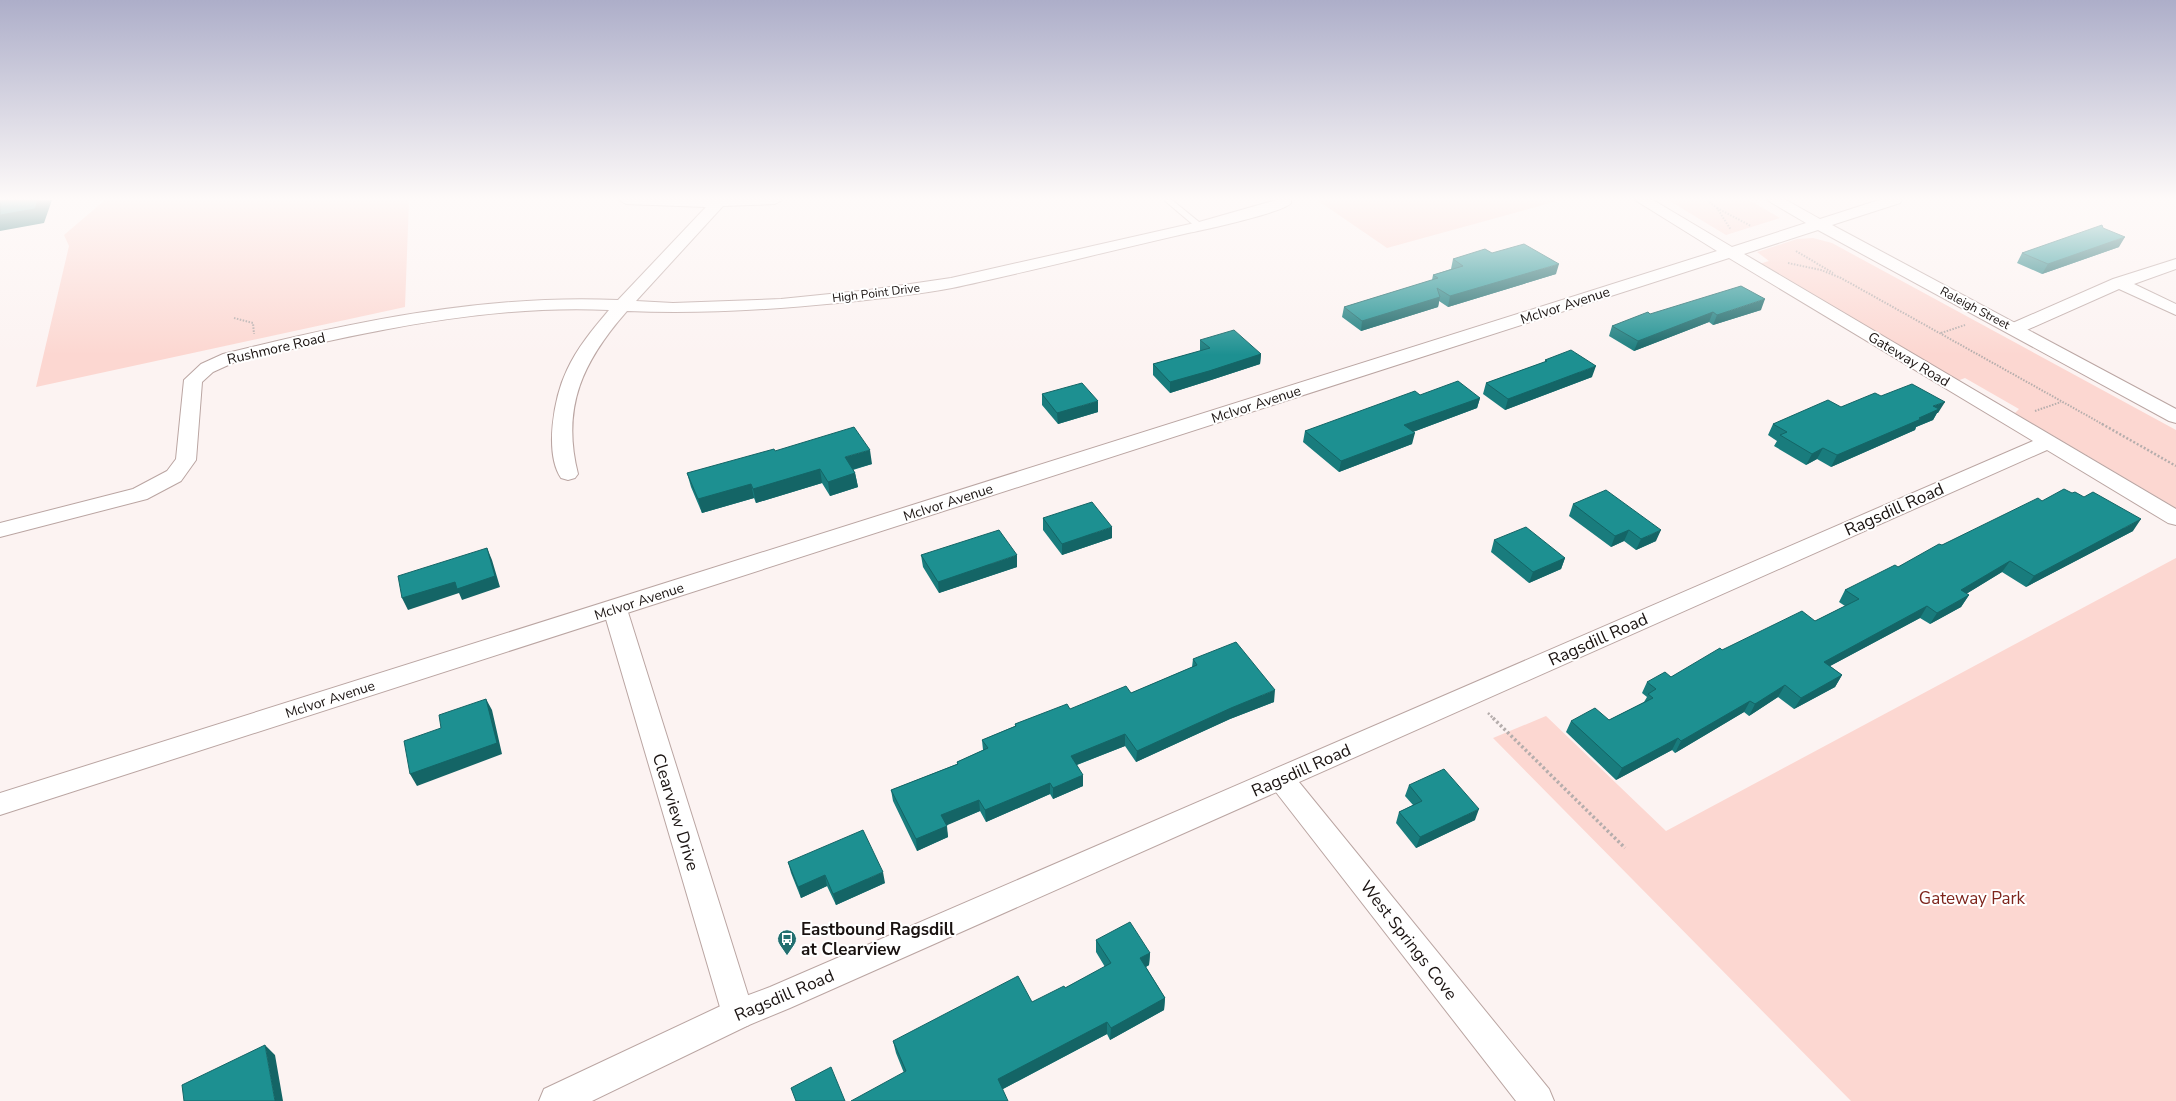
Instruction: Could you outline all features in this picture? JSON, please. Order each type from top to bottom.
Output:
[{"type":"street","points":[[568,474],[562,449],[563,417],[575,372],[586,351],[600,331],[674,251]]},
{"type":"street","name":"High Point Drive","points":[[623,306],[673,308],[781,304],[870,295],[951,283],[1089,251]]},
{"type":"street","name":"McIvor Avenue","points":[[0,804],[1734,251]]},
{"type":"street","name":"Gateway Road","points":[[1740,251],[2048,442],[2176,518]]},
{"type":"street","name":"Raleigh Street","points":[[1868,251],[2176,417]]},
{"type":"street","points":[[2014,329],[2119,283],[2176,264]]},
{"type":"street","points":[[2119,283],[2176,310]]},
{"type":"street","name":"Rushmore Road","points":[[0,530],[140,494],[174,476],[186,460],[193,380],[200,372],[222,360],[376,325],[462,311],[510,307],[591,304],[623,306]]},
{"type":"street","name":"Ragsdill Road","points":[[556,1101],[738,1014],[779,998],[1281,779],[2048,442]]},
{"type":"street","name":"Clearview Drive","points":[[615,609],[738,1014]]},
{"type":"street","name":"West Springs Cove","points":[[1281,779],[1537,1101]]},
{"type":"path","points":[[1742,251],[1765,259],[1808,267],[1841,278],[2176,466]]},
{"type":"path","points":[[234,318],[253,323],[255,341]]},
{"type":"path","points":[[1470,696],[1625,848]]},
{"type":"green space","points":[[68,251],[407,251],[405,307],[36,387]]},
{"type":"green space","points":[[1847,251],[2176,430],[2176,508],[2015,413],[2019,409],[1965,378],[1957,381],[1759,264],[1769,261],[1757,252]]},
{"type":"green space","name":"Gateway Park","points":[[2176,558],[2176,1101],[1851,1101],[1493,738],[1546,716],[1666,831]]},
{"type":"building","points":[[1477,251],[1489,251],[1492,253],[1498,251],[1537,251],[1559,264],[1450,296],[1437,288],[1440,297],[1362,321],[1344,307],[1438,278],[1433,275],[1463,266],[1453,259]]},
{"type":"building","points":[[2027,251],[2084,251],[2048,264],[2022,253]]},
{"type":"building","points":[[1741,286],[1765,299],[1717,315],[1713,312],[1638,341],[1612,326],[1648,312],[1650,314]]},
{"type":"building","points":[[1234,330],[1261,354],[1170,382],[1153,364],[1210,348],[1200,340]]},
{"type":"building","points":[[1571,350],[1596,366],[1508,399],[1486,383],[1547,361],[1545,360]]},
{"type":"building","points":[[1458,381],[1480,398],[1404,425],[1415,433],[1341,461],[1305,431],[1415,391],[1420,395]]},
{"type":"building","points":[[1082,383],[1098,401],[1057,413],[1042,394]]},
{"type":"building","points":[[1912,384],[1945,402],[1933,406],[1939,409],[1919,418],[1921,419],[1837,455],[1823,448],[1812,454],[1780,435],[1787,432],[1773,424],[1828,400],[1841,407],[1875,393],[1881,396]]},
{"type":"building","points":[[854,427],[870,450],[845,457],[855,473],[828,482],[820,469],[753,489],[751,484],[698,499],[687,473],[774,449],[775,451]]},
{"type":"building","points":[[2064,489],[2072,493],[2075,492],[2084,497],[2093,492],[2141,519],[2034,576],[2010,561],[1961,590],[1969,595],[1937,613],[1927,606],[1824,662],[1842,675],[1801,698],[1785,685],[1755,704],[1750,701],[1681,741],[1678,738],[1622,768],[1571,721],[1595,708],[1609,720],[1653,698],[1648,694],[1656,689],[1647,682],[1665,672],[1671,677],[1720,648],[1722,650],[1802,611],[1815,621],[1859,599],[1845,590],[1895,565],[1898,567],[1939,544],[1942,545],[2038,498],[2042,501]]},
{"type":"building","points":[[1606,490],[1661,530],[1641,539],[1629,530],[1615,536],[1573,504]]},
{"type":"building","points":[[1092,502],[1112,527],[1062,544],[1043,518]]},
{"type":"building","points":[[1526,527],[1565,558],[1533,572],[1494,540]]},
{"type":"building","points":[[999,530],[1017,555],[938,582],[921,555]]},
{"type":"building","points":[[487,548],[495,576],[457,589],[455,582],[402,598],[398,576]]},
{"type":"building","points":[[1236,642],[1275,690],[1231,708],[1137,751],[1125,734],[1071,756],[1083,775],[1053,788],[1050,783],[985,810],[979,800],[941,815],[947,826],[916,839],[891,790],[958,764],[957,762],[988,748],[982,740],[1016,726],[1015,724],[1067,704],[1070,709],[1126,686],[1131,693],[1197,665],[1193,659]]},
{"type":"building","points":[[486,699],[497,743],[410,774],[404,741],[441,728],[439,715]]},
{"type":"building","points":[[1444,769],[1479,809],[1420,837],[1399,812],[1422,801],[1409,785]]},
{"type":"building","points":[[863,830],[883,872],[833,894],[825,875],[798,887],[788,862]]},
{"type":"building","points":[[1130,922],[1150,953],[1140,958],[1165,998],[1111,1028],[1107,1022],[998,1079],[1008,1101],[851,1101],[906,1071],[893,1041],[1018,976],[1032,1002],[1064,986],[1065,988],[1111,963],[1096,940]]},
{"type":"building","points":[[265,1045],[275,1101],[184,1101],[182,1085]]},
{"type":"building","points":[[831,1067],[845,1101],[796,1101],[791,1088]]},
{"type":"place","name":"Eastbound Ragsdill at Clearview","points":[[787,956]]}]
